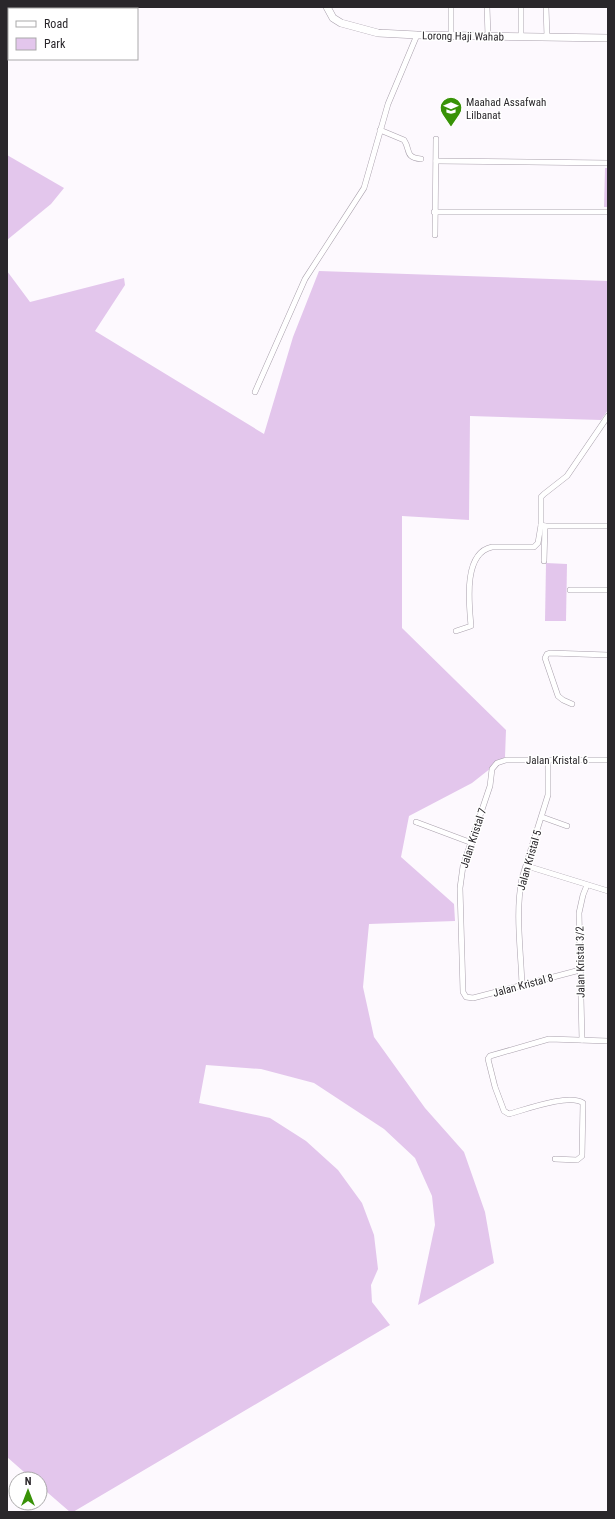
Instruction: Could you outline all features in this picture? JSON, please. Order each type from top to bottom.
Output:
[{"type":"street","name":"Lorong Haji Wahab","points":[[327,7],[333,18],[341,23],[378,33],[451,36],[608,38]]},
{"type":"street","points":[[451,7],[451,36]]},
{"type":"street","points":[[487,7],[488,36]]},
{"type":"street","points":[[521,7],[522,37]]},
{"type":"street","points":[[546,7],[547,37]]},
{"type":"street","points":[[255,392],[305,279],[364,188],[388,104],[417,35]]},
{"type":"street","points":[[380,130],[404,140],[411,156],[421,159]]},
{"type":"street","points":[[435,235],[434,212],[436,139]]},
{"type":"street","points":[[436,161],[608,163]]},
{"type":"street","points":[[434,212],[608,212]]},
{"type":"street","points":[[544,561],[541,497],[567,476],[608,416]]},
{"type":"street","points":[[543,525],[608,526]]},
{"type":"street","points":[[456,631],[471,626],[469,588],[472,571],[477,556],[486,548],[492,547],[534,547],[538,543],[543,525]]},
{"type":"street","points":[[570,590],[608,590]]},
{"type":"street","points":[[572,704],[563,700],[556,693],[545,658],[547,654],[608,655]]},
{"type":"street","name":"Jalan Kristal 6","points":[[506,760],[608,760]]},
{"type":"street","name":"Jalan Kristal 7","points":[[466,997],[463,992],[460,888],[463,866],[490,786],[492,769],[497,763],[506,760]]},
{"type":"street","name":"Jalan Kristal 5","points":[[522,986],[519,891],[548,795],[548,760]]},
{"type":"street","points":[[542,817],[567,826]]},
{"type":"street","points":[[416,822],[472,843]]},
{"type":"street","points":[[527,866],[608,891]]},
{"type":"street","name":"Jalan Kristal 3/2","points":[[582,1040],[580,913],[583,895],[587,885]]},
{"type":"street","name":"Jalan Kristal 8","points":[[466,997],[473,998],[580,970]]},
{"type":"street","points":[[555,1159],[577,1160],[582,1156],[582,1103],[579,1101],[560,1100],[509,1114],[506,1113],[495,1087],[488,1059],[490,1056],[542,1040],[560,1039],[608,1041]]},
{"type":"green space","points":[[7,155],[64,188],[51,204],[7,240]]},
{"type":"green space","points":[[605,168],[608,168],[608,207],[604,207]]},
{"type":"green space","points":[[7,271],[30,302],[124,278],[125,285],[95,331],[264,434],[293,337],[319,271],[608,281],[608,410],[601,420],[470,416],[469,520],[402,516],[402,628],[506,730],[505,757],[472,783],[409,816],[401,857],[454,904],[455,921],[369,924],[363,987],[374,1037],[425,1108],[464,1152],[485,1212],[494,1263],[418,1305],[435,1225],[432,1196],[415,1158],[384,1129],[314,1083],[261,1069],[206,1065],[199,1103],[270,1118],[306,1141],[338,1170],[362,1203],[374,1235],[378,1269],[371,1285],[372,1302],[390,1325],[73,1512],[70,1512],[48,1493],[48,1471],[23,1471],[7,1457]]},
{"type":"green space","points":[[546,563],[567,564],[566,621],[545,621]]},
{"type":"place","name":"Maahad Assafwah Lilbanat","points":[[451,128]]}]
